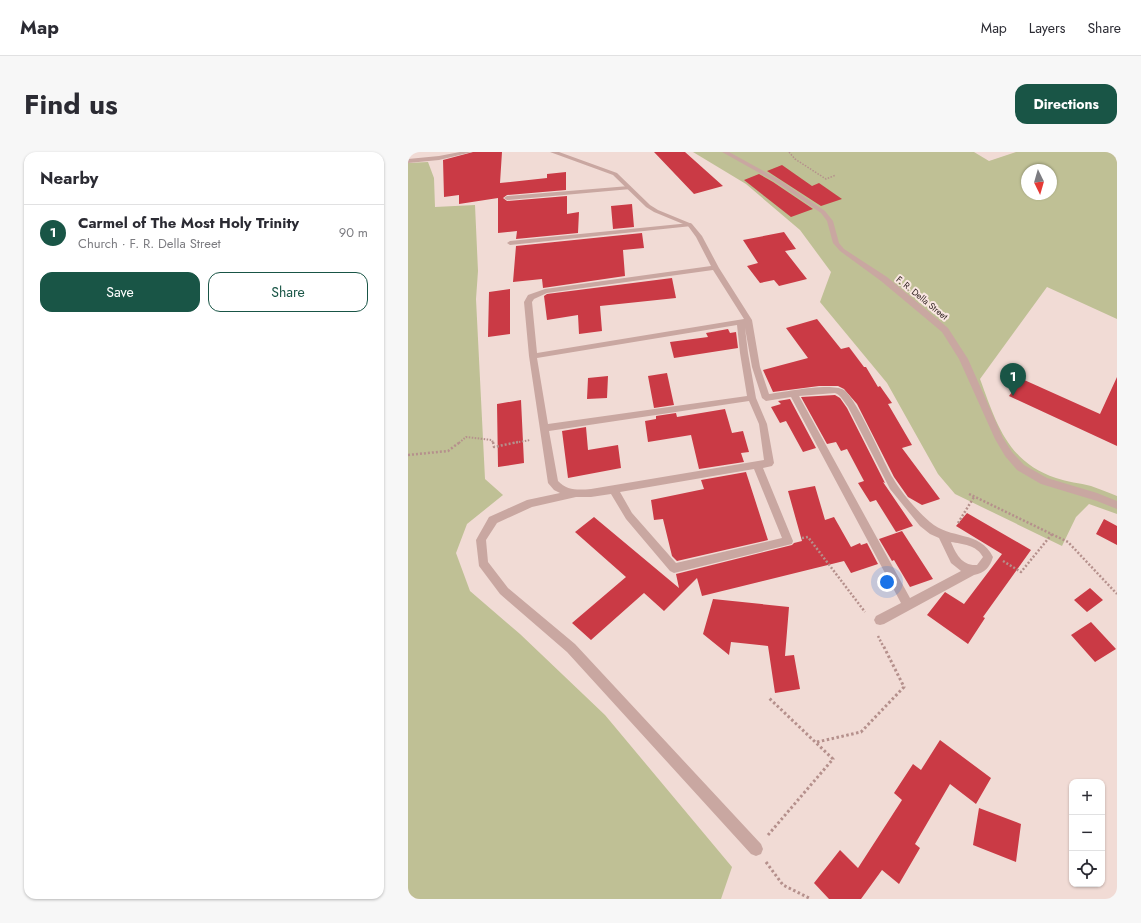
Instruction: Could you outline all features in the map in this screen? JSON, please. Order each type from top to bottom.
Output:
[{"type":"street","points":[[408,161],[439,158],[469,152]]},
{"type":"street","points":[[553,152],[615,174],[629,188],[656,210],[690,225],[706,247],[715,268],[745,321],[756,367],[766,398],[827,390],[839,391],[843,393],[858,417],[890,481],[923,523],[946,536],[973,543],[986,552],[988,557],[986,564],[980,570],[971,571],[962,569],[954,560],[946,536]]},
{"type":"street","points":[[563,152],[570,158]]},
{"type":"street","name":"F. R. Della Street","points":[[725,152],[776,180],[823,212],[830,221],[836,243],[842,250],[884,280],[945,330],[959,352],[1000,441],[1011,458],[1020,467],[1051,485],[1094,496],[1117,505]]},
{"type":"street","points":[[507,198],[629,188]]},
{"type":"street","points":[[510,243],[690,225]]},
{"type":"street","points":[[576,494],[564,492],[558,489],[553,483],[533,356],[528,302],[537,294],[545,291],[715,268]]},
{"type":"street","points":[[533,356],[745,321]]},
{"type":"street","points":[[745,321],[744,353],[752,398],[763,424],[769,463],[576,494],[530,503],[494,520],[481,540],[483,563],[504,591],[571,648],[756,849]]},
{"type":"street","points":[[794,394],[908,605]]},
{"type":"street","points":[[544,433],[752,398]]},
{"type":"street","points":[[613,489],[629,516],[674,568],[788,542],[757,465]]},
{"type":"street","points":[[880,620],[971,571]]},
{"type":"path","points":[[789,152],[795,159],[826,179],[836,175]]},
{"type":"path","points":[[408,455],[424,452],[443,452],[451,449],[466,437],[492,440],[494,446],[544,433]]},
{"type":"path","points":[[970,494],[1068,542],[1117,594]]},
{"type":"path","points":[[946,536],[974,497]]},
{"type":"path","points":[[1021,572],[1052,534]]},
{"type":"path","points":[[788,542],[808,537],[869,619]]},
{"type":"path","points":[[817,742],[861,732],[904,687],[876,632]]},
{"type":"path","points":[[769,698],[817,742],[833,759],[756,849],[783,885],[810,899]]},
{"type":"green space","points":[[693,152],[974,152],[989,161],[1016,152],[1117,152],[1117,319],[1047,287],[980,379],[998,425],[1015,451],[1026,462],[1039,471],[1056,478],[1091,486],[1117,496],[1117,514],[1089,504],[1076,517],[1062,546],[955,494],[938,474],[887,383],[820,302],[831,272],[800,230],[746,184]]},
{"type":"green space","points":[[428,162],[434,178],[435,207],[475,205],[478,271],[476,299],[485,479],[503,495],[467,524],[456,553],[470,591],[520,634],[605,715],[732,867],[721,899],[408,899],[408,163]]},
{"type":"building","points":[[473,152],[502,152],[500,183],[547,178],[547,174],[566,172],[566,190],[507,195],[503,198],[507,201],[567,196],[567,214],[579,212],[578,233],[516,239],[517,231],[498,233],[498,198],[459,204],[459,195],[444,197],[443,160]]},
{"type":"building","points":[[654,152],[685,152],[723,186],[694,194]]},
{"type":"building","points":[[782,165],[812,186],[819,183],[842,199],[821,206],[767,171]]},
{"type":"building","points":[[759,174],[813,209],[791,217],[744,180]]},
{"type":"building","points":[[632,204],[634,227],[613,229],[611,206]]},
{"type":"building","points":[[784,232],[796,249],[785,251],[807,279],[779,286],[774,280],[760,283],[747,266],[758,263],[743,240]]},
{"type":"building","points":[[642,233],[644,248],[623,250],[625,276],[543,288],[542,279],[513,282],[516,246]]},
{"type":"building","points":[[672,278],[676,298],[600,306],[602,331],[579,334],[578,315],[547,320],[544,296],[547,294]]},
{"type":"building","points":[[510,289],[510,334],[488,337],[489,292]]},
{"type":"building","points":[[817,319],[841,349],[849,347],[864,367],[866,367],[878,387],[880,386],[892,403],[888,404],[912,445],[902,448],[940,499],[922,505],[908,497],[894,477],[857,404],[844,389],[838,386],[819,386],[773,392],[763,370],[808,358],[786,328]]},
{"type":"building","points":[[728,329],[730,333],[736,332],[738,348],[674,358],[670,342],[708,337],[706,333]]},
{"type":"building","points":[[667,373],[674,405],[654,408],[648,376]]},
{"type":"building","points":[[608,376],[607,398],[587,399],[588,378]]},
{"type":"building","points":[[1117,377],[1117,446],[1009,396],[1022,379],[1100,414]]},
{"type":"building","points":[[835,395],[840,398],[847,408],[885,483],[883,482],[913,526],[896,532],[876,500],[870,502],[858,483],[864,481],[847,449],[841,451],[836,442],[827,444],[801,397]]},
{"type":"building","points":[[790,399],[816,448],[803,452],[786,421],[780,423],[771,407],[781,404],[778,401]]},
{"type":"building","points":[[521,400],[524,463],[498,467],[497,404]]},
{"type":"building","points":[[725,409],[732,433],[743,431],[749,452],[741,453],[744,462],[699,469],[691,435],[648,442],[645,421],[656,419],[656,416],[676,413],[677,417]]},
{"type":"building","points":[[586,427],[588,450],[618,445],[621,468],[568,478],[562,431]]},
{"type":"building","points":[[746,472],[768,540],[677,561],[672,556],[663,519],[654,520],[651,500],[704,489],[701,480]]},
{"type":"building","points":[[815,486],[825,520],[834,517],[851,547],[860,543],[861,545],[867,543],[878,564],[851,573],[844,561],[702,596],[697,578],[664,611],[644,593],[591,640],[572,623],[626,577],[575,532],[594,517],[679,588],[676,574],[792,545],[802,541],[788,491]]},
{"type":"building","points":[[967,513],[1031,550],[983,617],[985,618],[968,644],[927,615],[945,592],[964,604],[1002,554],[956,526]]},
{"type":"building","points":[[1104,519],[1117,526],[1117,545],[1096,534]]},
{"type":"building","points":[[902,531],[933,579],[910,587],[894,560],[892,561],[879,539]]},
{"type":"building","points":[[1090,588],[1103,600],[1087,612],[1074,600]]},
{"type":"building","points":[[713,599],[789,607],[785,656],[794,655],[800,689],[775,693],[768,646],[731,642],[729,655],[703,634]]},
{"type":"building","points":[[1091,622],[1116,649],[1095,662],[1071,635]]},
{"type":"building","points":[[940,740],[991,778],[976,804],[950,784],[915,844],[920,848],[899,884],[882,870],[861,899],[829,899],[814,883],[840,850],[858,868],[902,800],[894,793],[913,764],[921,770]]},
{"type":"building","points":[[979,808],[1021,824],[1016,862],[973,845]]},
{"type":"place","name":"Carmel of The Most Holy Trinity","points":[[1013,396]]}]
